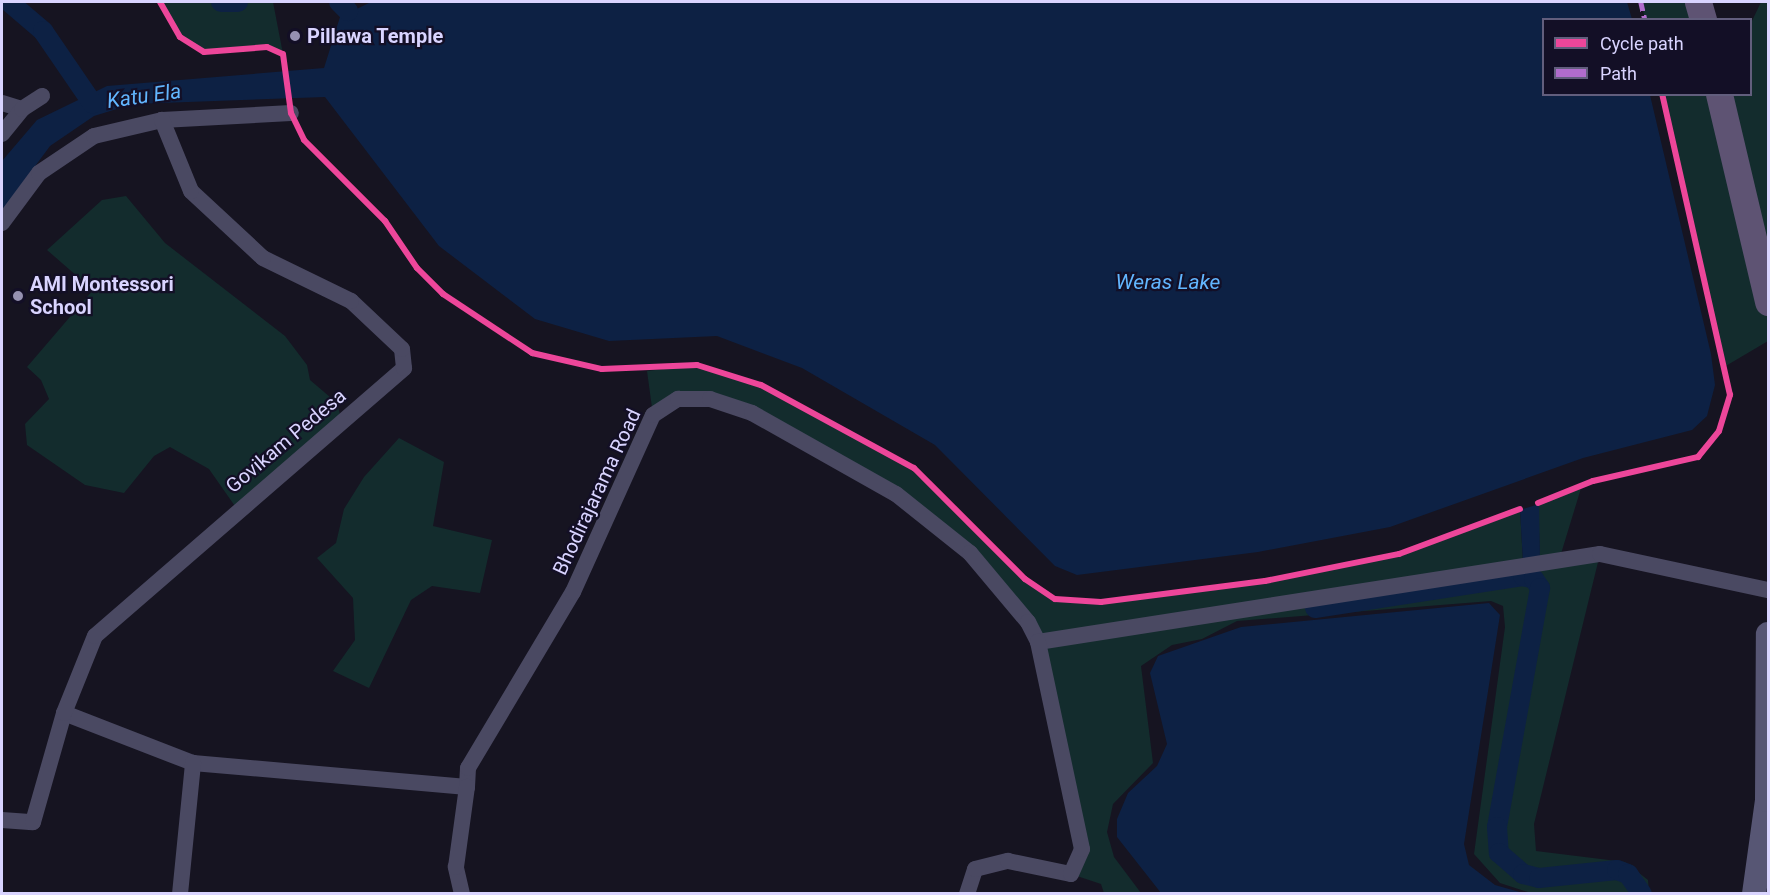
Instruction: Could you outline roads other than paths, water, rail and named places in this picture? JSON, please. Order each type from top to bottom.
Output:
[{"type":"main road","points":[[1698,2],[1702,18]]},
{"type":"main road","points":[[1719,96],[1768,302]]},
{"type":"street","points":[[2,134],[22,108],[42,96]]},
{"type":"street","points":[[2,103],[22,108]]},
{"type":"street","points":[[2,223],[39,172],[94,136],[162,120],[291,113]]},
{"type":"street","name":"Govikam Pedesa","points":[[2,820],[33,822],[64,713],[94,636],[404,368],[402,349],[351,301],[263,258],[191,190],[162,120]]},
{"type":"street","name":"Bhodirajarama Road","points":[[462,894],[456,867],[468,768],[573,592],[652,415],[678,399],[710,399],[752,413],[896,494],[970,553],[1028,622],[1038,642],[1079,828],[1080,857],[1071,874],[1008,861],[975,869],[967,894]]},
{"type":"street","points":[[1038,642],[1600,554],[1768,590]]},
{"type":"street","points":[[1754,894],[1767,800],[1768,634]]},
{"type":"street","points":[[64,713],[193,763],[467,787]]},
{"type":"street","points":[[180,894],[193,763]]},
{"type":"water","name":"Weras Lake","points":[[371,2],[1627,2],[1632,18],[1542,18],[1542,96],[1650,96],[1711,354],[1715,385],[1707,416],[1692,430],[1583,458],[1390,527],[1258,552],[1077,575],[1055,566],[935,445],[802,368],[717,336],[609,341],[535,319],[439,246],[325,97],[133,104],[94,116],[50,146],[2,211],[2,161],[37,120],[107,86],[324,68],[340,17]]},
{"type":"water","points":[[1539,504],[1540,559],[1523,562],[1520,510]]},
{"type":"water","points":[[1489,603],[1500,615],[1464,844],[1469,865],[1495,885],[1523,893],[1161,893],[1117,837],[1117,819],[1128,793],[1157,766],[1167,744],[1150,673],[1158,656],[1241,627]]},
{"type":"waterway","points":[[9,2],[43,31],[93,104]]},
{"type":"waterway","points":[[221,2],[238,2]]},
{"type":"waterway","points":[[339,2],[348,11]]},
{"type":"waterway","points":[[1315,608],[1523,576],[1534,579],[1540,588],[1497,827],[1499,853],[1523,874],[1539,878],[1617,870],[1628,874],[1642,894]]},
{"type":"place","name":"Pillawa Temple","points":[[295,36]]},
{"type":"place","name":"AMI Montessori School","points":[[18,296]]},
{"type":"water label","name":"Katu Ela","points":[[144,96]]}]
